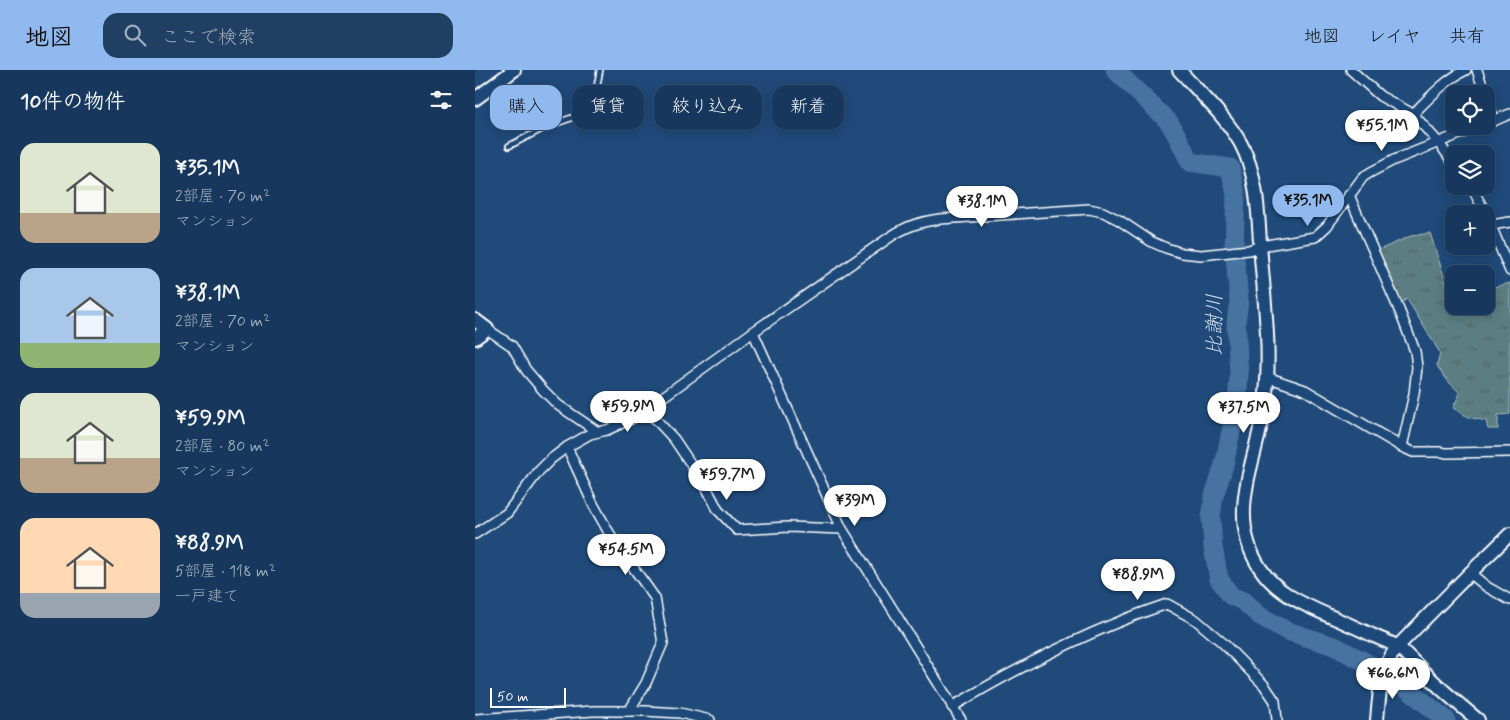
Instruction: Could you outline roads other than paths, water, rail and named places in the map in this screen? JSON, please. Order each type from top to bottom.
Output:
[{"type":"street","points":[[1179,70],[1222,118],[1239,141],[1247,158],[1255,186],[1255,248],[1268,338],[1264,410],[1247,483],[1243,510],[1244,529],[1253,558],[1274,585],[1296,601],[1394,651],[1478,720]]},
{"type":"street","points":[[1351,70],[1380,96],[1413,114],[1445,151]]},
{"type":"street","points":[[1413,114],[1438,89],[1466,70]]},
{"type":"street","points":[[1477,70],[1482,85]]},
{"type":"street","points":[[475,99],[511,71]]},
{"type":"street","points":[[1495,120],[1510,114]]},
{"type":"street","points":[[475,534],[507,512],[551,459],[567,447],[590,434],[607,430],[631,419],[903,229],[921,222],[1089,209],[1103,212],[1119,220],[1152,242],[1182,253],[1201,255],[1255,248],[1315,237],[1327,226],[1363,177],[1380,166],[1458,135]]},
{"type":"street","points":[[1349,195],[1415,351],[1417,367],[1414,394],[1402,447]]},
{"type":"street","points":[[1495,224],[1510,222]]},
{"type":"street","points":[[1495,235],[1510,271]]},
{"type":"street","points":[[475,320],[512,346],[526,370],[558,404],[599,432]]},
{"type":"street","points":[[475,338],[487,329]]},
{"type":"street","points":[[753,332],[842,529],[961,720]]},
{"type":"street","points":[[1267,377],[1305,390],[1413,452],[1510,452]]},
{"type":"street","points":[[646,409],[674,438],[705,485],[718,510],[737,530],[788,527],[842,529]]},
{"type":"street","points":[[567,447],[593,504],[612,538],[655,598],[663,643],[646,683],[619,720]]},
{"type":"street","points":[[1377,720],[1382,678],[1394,651],[1510,534]]},
{"type":"street","points":[[1470,573],[1487,587],[1510,600]]},
{"type":"street","points":[[952,706],[998,679],[1090,634],[1139,613],[1167,604],[1196,620],[1223,643],[1264,684],[1275,701],[1277,720]]},
{"type":"street","points":[[475,719],[593,711],[626,711],[680,713],[710,720]]},
{"type":"lane","points":[[509,146],[548,126],[586,113],[596,91],[600,70]]},
{"type":"waterway","name":"比謝川","points":[[1115,70],[1169,122],[1190,162],[1230,168],[1236,194],[1234,246],[1239,301],[1236,323],[1239,374],[1237,403],[1224,465],[1214,496],[1211,517],[1213,547],[1219,579],[1231,596],[1243,601],[1260,616],[1287,631],[1334,646],[1373,666],[1410,691],[1446,720]]}]
